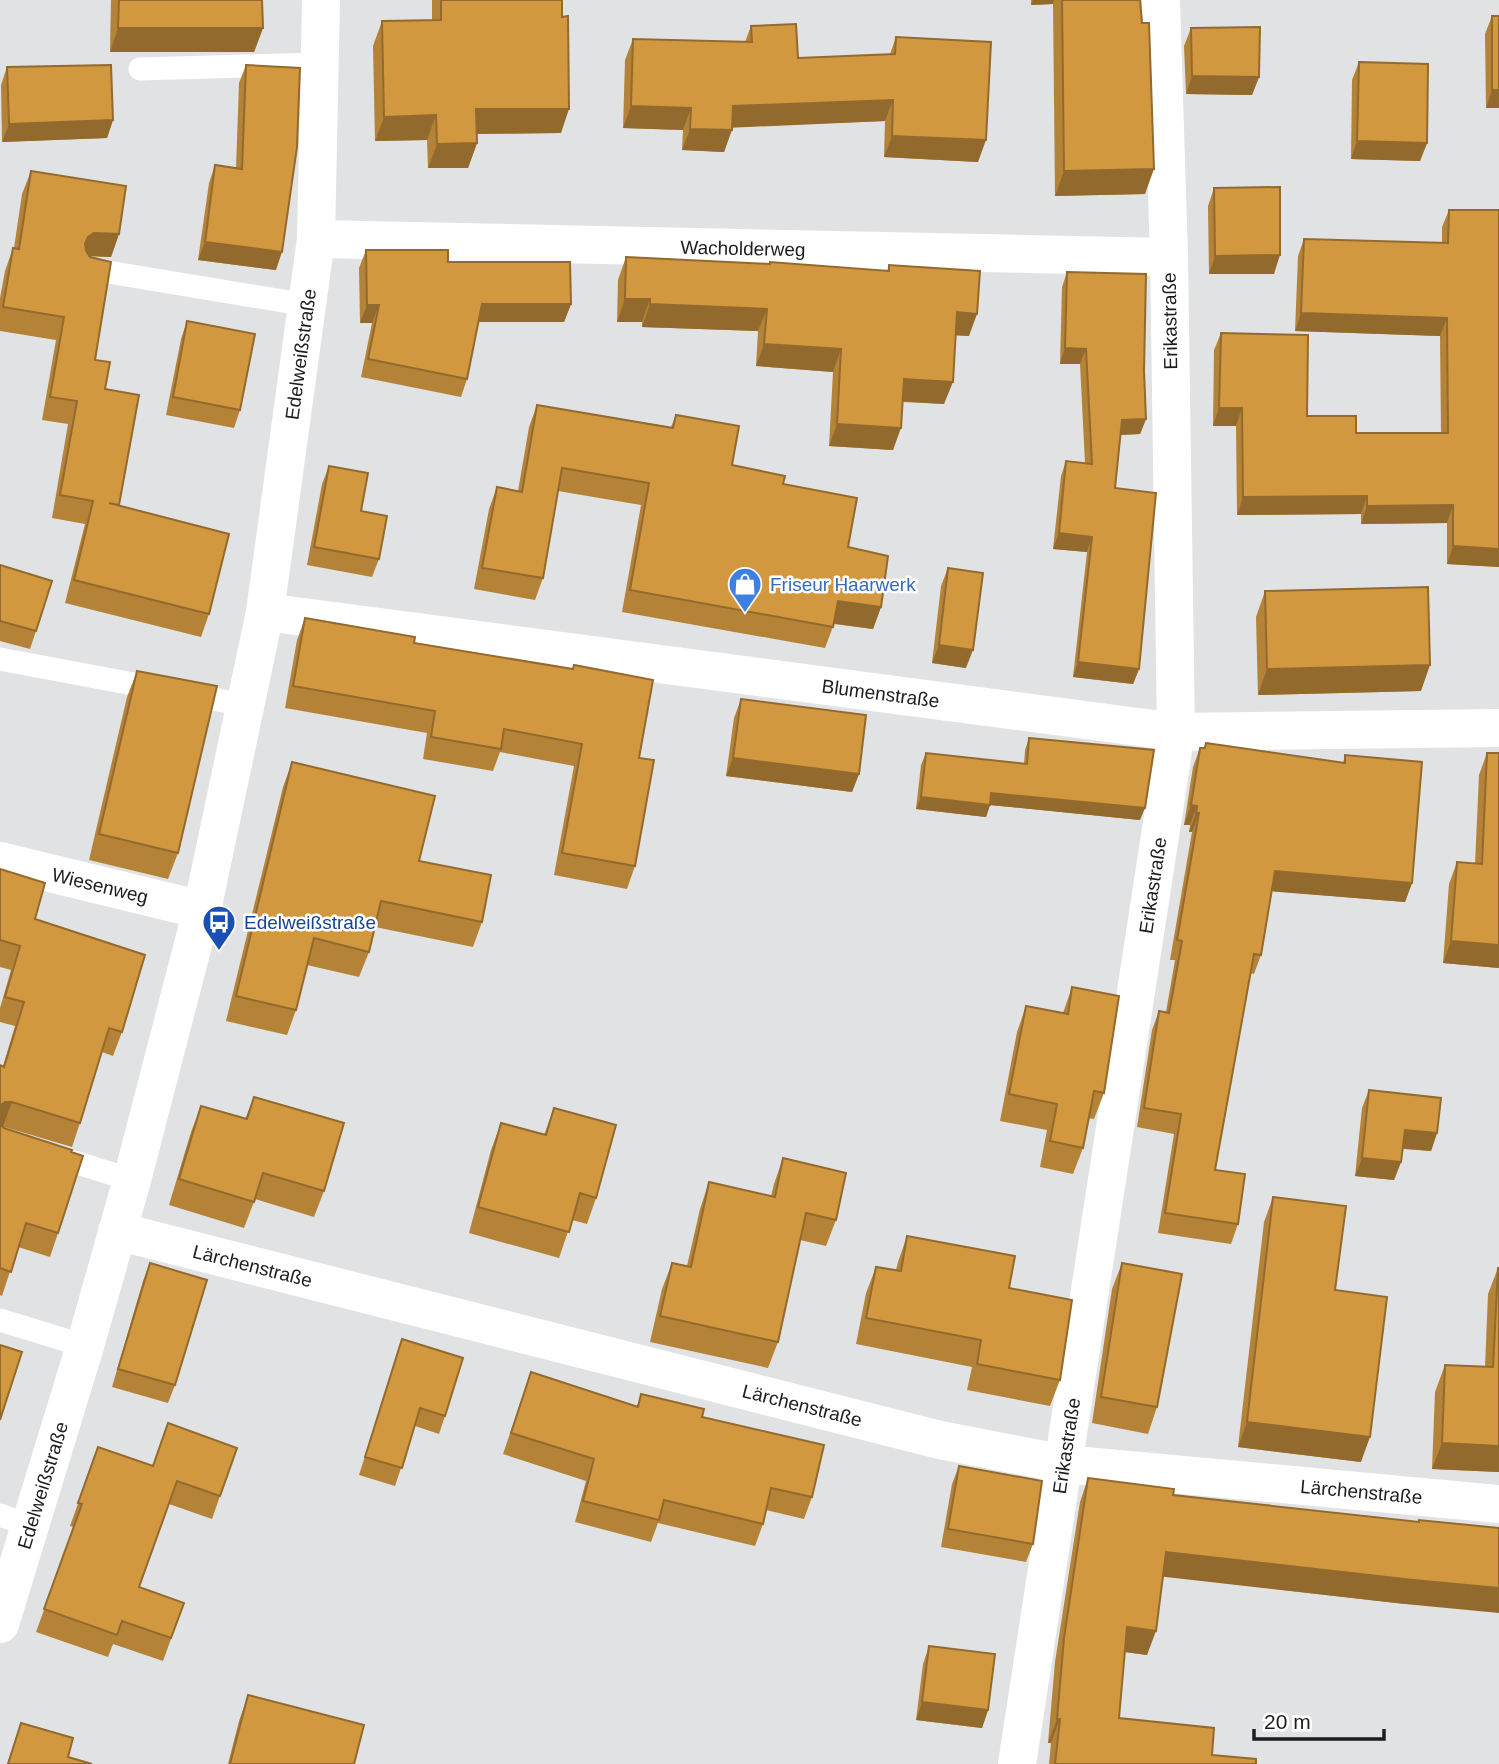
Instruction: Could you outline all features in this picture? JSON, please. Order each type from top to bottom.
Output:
[{"type":"street","name":"Edelweißstraße","points":[[0,1624],[16,1520],[85,1346],[132,1180],[202,910],[265,612],[316,239],[321,0]]},
{"type":"street","name":"Erikastraße","points":[[1017,1764],[1176,732],[1169,257],[1161,0]]},
{"type":"street","name":"Wacholderweg","points":[[316,239],[1169,257]]},
{"type":"street","name":"Blumenstraße","points":[[265,612],[1176,732],[1499,728]]},
{"type":"street","name":"Wiesenweg","points":[[0,861],[202,910]]},
{"type":"street","name":"Lärchenstraße","points":[[117,1231],[940,1440],[1064,1464],[1499,1504]]},
{"type":"lane","points":[[140,69],[321,64]]},
{"type":"lane","points":[[90,269],[307,304]]},
{"type":"lane","points":[[0,659],[245,705]]},
{"type":"lane","points":[[0,1139],[132,1180]]},
{"type":"lane","points":[[0,1320],[85,1346]]},
{"type":"building","points":[[119,0],[262,0],[263,28],[118,28]]},
{"type":"building","points":[[441,0],[562,0],[562,17],[568,16],[569,109],[476,109],[477,143],[437,144],[436,115],[384,117],[382,21],[441,20]]},
{"type":"building","points":[[1062,0],[1140,0],[1142,23],[1149,23],[1154,169],[1064,171]]},
{"type":"building","points":[[1492,16],[1499,16],[1499,90],[1492,90]]},
{"type":"building","points":[[796,24],[798,58],[895,54],[896,37],[991,42],[986,140],[892,136],[893,100],[733,106],[732,130],[690,129],[691,108],[631,106],[633,39],[752,42],[751,26]]},
{"type":"building","points":[[1260,27],[1259,77],[1192,76],[1191,28]]},
{"type":"building","points":[[1359,62],[1428,64],[1427,143],[1357,141]]},
{"type":"building","points":[[111,65],[113,120],[9,124],[7,67]]},
{"type":"building","points":[[246,65],[300,68],[297,147],[282,252],[205,242],[215,165],[242,169]]},
{"type":"building","points":[[31,171],[126,186],[119,234],[94,233],[88,237],[85,244],[90,257],[111,262],[95,360],[110,362],[105,389],[139,395],[119,505],[109,503],[229,534],[209,614],[74,580],[93,501],[60,495],[77,401],[50,397],[64,317],[3,307],[13,248],[19,249]]},
{"type":"building","points":[[1280,187],[1280,255],[1215,256],[1214,188]]},
{"type":"building","points":[[1449,210],[1499,210],[1499,549],[1453,546],[1453,505],[1367,506],[1367,496],[1243,497],[1242,408],[1219,408],[1221,333],[1308,335],[1307,416],[1356,416],[1356,433],[1448,433],[1447,318],[1301,313],[1304,239],[1448,243]]},
{"type":"building","points":[[366,250],[448,250],[448,262],[570,262],[571,304],[482,304],[467,379],[368,359],[379,305],[367,305]]},
{"type":"building","points":[[626,257],[770,262],[889,271],[889,265],[980,271],[977,314],[957,312],[953,382],[904,379],[901,428],[837,424],[841,349],[764,344],[767,309],[650,304],[650,299],[625,299]]},
{"type":"building","points":[[1067,272],[1146,274],[1146,419],[1122,420],[1115,488],[1156,493],[1139,669],[1078,662],[1092,537],[1059,533],[1066,461],[1092,464],[1086,349],[1065,348]]},
{"type":"building","points":[[187,321],[255,334],[240,410],[173,397]]},
{"type":"building","points":[[537,405],[673,428],[676,415],[739,426],[732,465],[785,476],[783,484],[857,498],[848,547],[888,556],[881,607],[838,601],[833,627],[630,590],[649,483],[562,468],[543,578],[482,568],[497,487],[522,492]]},
{"type":"building","points":[[329,466],[368,473],[361,511],[387,516],[379,559],[314,547]]},
{"type":"building","points":[[0,565],[52,581],[36,631],[0,621]]},
{"type":"building","points":[[948,568],[983,573],[973,650],[939,645]]},
{"type":"building","points":[[1428,587],[1430,665],[1267,669],[1265,591]]},
{"type":"building","points":[[305,618],[415,637],[414,643],[573,669],[574,665],[653,680],[639,758],[654,760],[635,866],[562,853],[582,744],[504,729],[501,749],[431,737],[435,711],[293,686]]},
{"type":"building","points":[[137,671],[217,686],[178,853],[99,834]]},
{"type":"building","points":[[741,699],[866,715],[859,774],[733,758]]},
{"type":"building","points":[[1029,738],[1154,750],[1145,808],[991,793],[990,805],[921,797],[926,753],[1027,764]]},
{"type":"building","points":[[1206,743],[1345,763],[1345,755],[1422,762],[1412,883],[1275,871],[1261,955],[1254,954],[1215,1170],[1245,1174],[1238,1224],[1165,1213],[1181,1114],[1144,1108],[1159,1011],[1169,1013],[1182,941],[1177,940],[1199,813],[1196,813],[1197,806],[1191,805],[1200,748],[1205,748]]},
{"type":"building","points":[[1487,753],[1499,753],[1499,945],[1451,941],[1457,862],[1482,864]]},
{"type":"building","points":[[292,762],[435,796],[419,861],[491,875],[482,922],[381,901],[369,952],[314,938],[296,1010],[236,996]]},
{"type":"building","points":[[0,869],[45,883],[35,919],[145,955],[122,1032],[109,1028],[80,1123],[12,1102],[5,1102],[0,1106],[0,1065],[4,1067],[24,1002],[5,997],[20,946],[0,940]]},
{"type":"building","points":[[1072,987],[1119,996],[1104,1093],[1094,1091],[1083,1148],[1050,1141],[1057,1104],[1009,1094],[1026,1006],[1068,1014]]},
{"type":"building","points":[[1369,1090],[1441,1098],[1437,1133],[1405,1130],[1401,1162],[1362,1158]]},
{"type":"building","points":[[254,1097],[344,1123],[324,1191],[263,1173],[254,1202],[179,1179],[201,1106],[247,1119]]},
{"type":"building","points":[[554,1108],[616,1125],[596,1198],[580,1193],[569,1232],[478,1207],[501,1123],[546,1135]]},
{"type":"building","points":[[0,1124],[4,1128],[83,1156],[58,1233],[26,1223],[11,1272],[0,1268]]},
{"type":"building","points":[[783,1158],[846,1173],[836,1220],[806,1213],[778,1342],[660,1316],[672,1263],[691,1267],[709,1182],[775,1197]]},
{"type":"building","points":[[1273,1197],[1346,1206],[1335,1290],[1387,1297],[1370,1437],[1247,1422]]},
{"type":"building","points":[[907,1236],[1015,1256],[1009,1288],[1072,1300],[1060,1380],[977,1364],[981,1340],[866,1318],[876,1267],[901,1271]]},
{"type":"building","points":[[150,1263],[207,1280],[175,1385],[118,1369]]},
{"type":"building","points":[[1122,1263],[1182,1274],[1157,1407],[1101,1397]]},
{"type":"building","points":[[1498,1268],[1499,1446],[1442,1443],[1445,1365],[1493,1367]]},
{"type":"building","points":[[402,1339],[463,1358],[445,1416],[420,1408],[402,1468],[365,1457]]},
{"type":"building","points":[[0,1345],[22,1352],[0,1420]]},
{"type":"building","points":[[531,1372],[638,1407],[641,1394],[704,1409],[702,1417],[824,1445],[812,1497],[771,1488],[763,1524],[664,1500],[659,1520],[583,1501],[594,1459],[511,1433]]},
{"type":"building","points":[[168,1423],[237,1448],[220,1496],[177,1481],[139,1587],[184,1603],[171,1638],[122,1621],[117,1635],[44,1609],[82,1504],[78,1503],[98,1447],[153,1466]]},
{"type":"building","points":[[959,1466],[1042,1481],[1033,1544],[948,1529]]},
{"type":"building","points":[[1088,1478],[1174,1489],[1173,1495],[1499,1528],[1499,1588],[1166,1552],[1156,1631],[1127,1627],[1119,1718],[1214,1728],[1212,1755],[1256,1759],[1256,1764],[1055,1764],[1064,1638]]},
{"type":"building","points":[[929,1646],[995,1654],[988,1710],[922,1702]]},
{"type":"building","points":[[248,1695],[364,1725],[354,1764],[230,1764]]},
{"type":"building","points":[[21,1723],[73,1738],[68,1757],[92,1764],[8,1764]]},
{"type":"place","name":"Friseur Haarwerk","points":[[745,614]]},
{"type":"place","name":"Edelweißstraße","points":[[219,952]]}]
